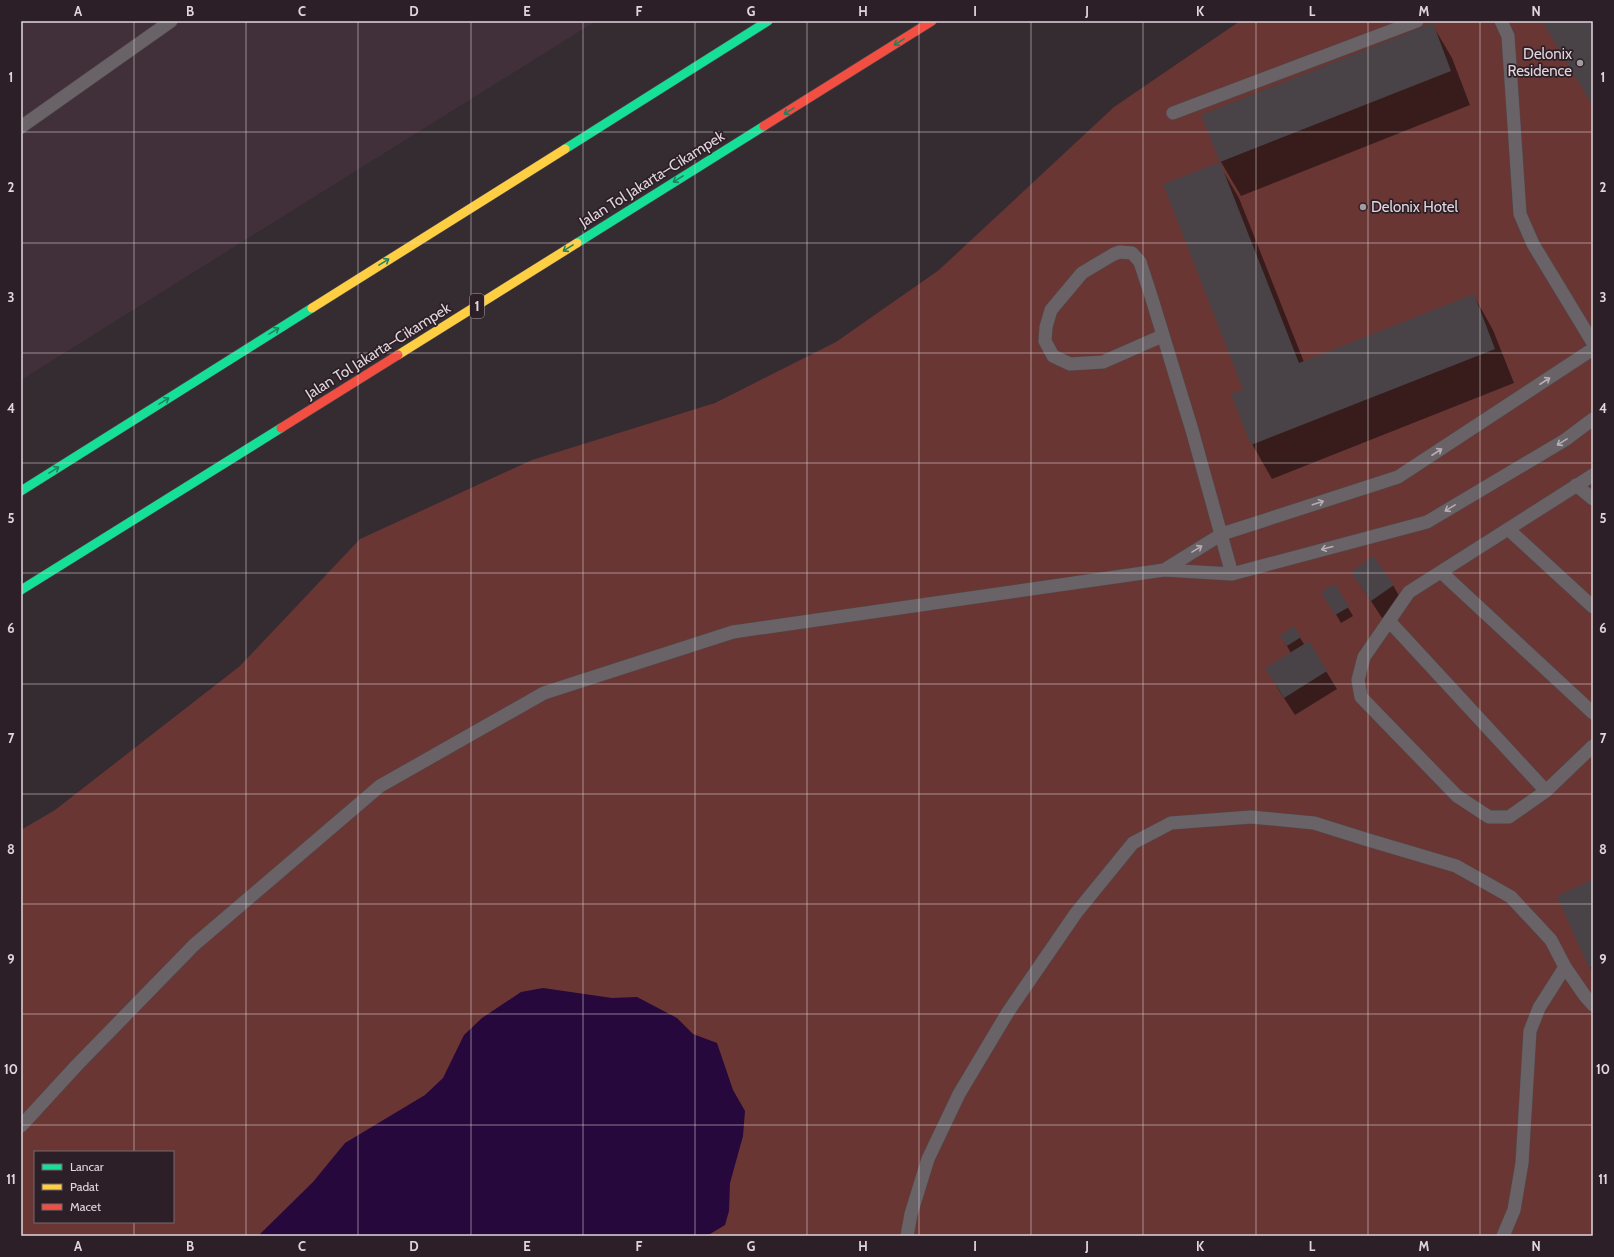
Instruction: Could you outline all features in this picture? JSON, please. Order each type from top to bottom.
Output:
[{"type":"highway","points":[[21,491],[768,21]]},
{"type":"highway","name":"Jalan Tol Jakarta–Cikampek","points":[[21,590],[932,21]]},
{"type":"lane","points":[[21,127],[171,21]]},
{"type":"lane","points":[[1173,113],[1417,21]]},
{"type":"lane","points":[[1501,21],[1508,36],[1520,214],[1533,244],[1593,344]]},
{"type":"lane","points":[[1162,336],[1103,362],[1070,364],[1052,356],[1044,341],[1051,310],[1082,273],[1114,254],[1120,252],[1132,253],[1140,262],[1190,422],[1232,574]]},
{"type":"lane","points":[[1164,570],[1222,534],[1398,477],[1593,349]]},
{"type":"lane","points":[[21,1126],[77,1065],[194,946],[380,786],[544,693],[733,632],[1164,570],[1232,574],[1426,522],[1565,440],[1593,419]]},
{"type":"lane","points":[[1593,475],[1409,592],[1364,657],[1358,680],[1362,697],[1457,796],[1489,818],[1509,817],[1546,791],[1593,746]]},
{"type":"lane","points":[[1576,485],[1593,499]]},
{"type":"lane","points":[[1508,529],[1593,607]]},
{"type":"lane","points":[[1441,572],[1593,713]]},
{"type":"lane","points":[[1389,621],[1546,791]]},
{"type":"lane","points":[[907,1236],[911,1214],[928,1159],[959,1094],[1008,1012],[1076,913],[1133,843],[1171,823],[1251,817],[1314,822],[1456,866],[1511,897],[1551,940],[1565,967],[1585,996],[1593,1004]]},
{"type":"lane","points":[[1503,1236],[1514,1210],[1522,1163],[1530,1032],[1539,1008],[1565,967]]},
{"type":"shaded area","points":[[21,21],[596,21],[21,380]]},
{"type":"shaded area","points":[[1240,21],[1593,21],[1593,1236],[21,1236],[21,830],[55,810],[240,666],[360,539],[532,460],[715,403],[836,342],[939,270],[1114,107]]},
{"type":"shaded area","points":[[543,988],[612,998],[637,997],[677,1018],[693,1034],[717,1043],[733,1090],[745,1111],[743,1136],[730,1183],[729,1211],[725,1225],[710,1234],[700,1236],[258,1236],[313,1182],[345,1143],[425,1095],[443,1078],[464,1035],[482,1018],[521,992]]},
{"type":"building","name":"Delonix Residence","points":[[1542,21],[1593,21],[1593,106]]},
{"type":"building","points":[[1433,23],[1451,71],[1220,162],[1201,115]]},
{"type":"building","points":[[1220,162],[1299,363],[1474,294],[1495,349],[1251,445],[1231,394],[1243,389],[1163,184]]},
{"type":"building","points":[[1373,556],[1394,585],[1371,601],[1351,572]]},
{"type":"building","points":[[1335,584],[1349,607],[1335,615],[1321,592]]},
{"type":"building","points":[[1294,626],[1301,637],[1287,646],[1280,636]]},
{"type":"building","points":[[1309,641],[1327,671],[1284,698],[1265,668]]},
{"type":"building","points":[[1593,879],[1593,966],[1589,968],[1557,896]]},
{"type":"traffic: fast","points":[[565,149],[768,21]]},
{"type":"traffic: fast","points":[[577,243],[764,126]]},
{"type":"traffic: fast","points":[[21,491],[312,308]]},
{"type":"traffic: fast","points":[[21,590],[281,428]]},
{"type":"traffic: slow","points":[[312,308],[565,149]]},
{"type":"traffic: slow","points":[[398,355],[577,243]]},
{"type":"traffic: jam","points":[[764,126],[932,21]]},
{"type":"traffic: jam","points":[[281,428],[398,355]]},
{"type":"place","name":"Delonix Residence","points":[[1580,63]]},
{"type":"place","name":"Delonix Hotel","points":[[1363,207]]}]
